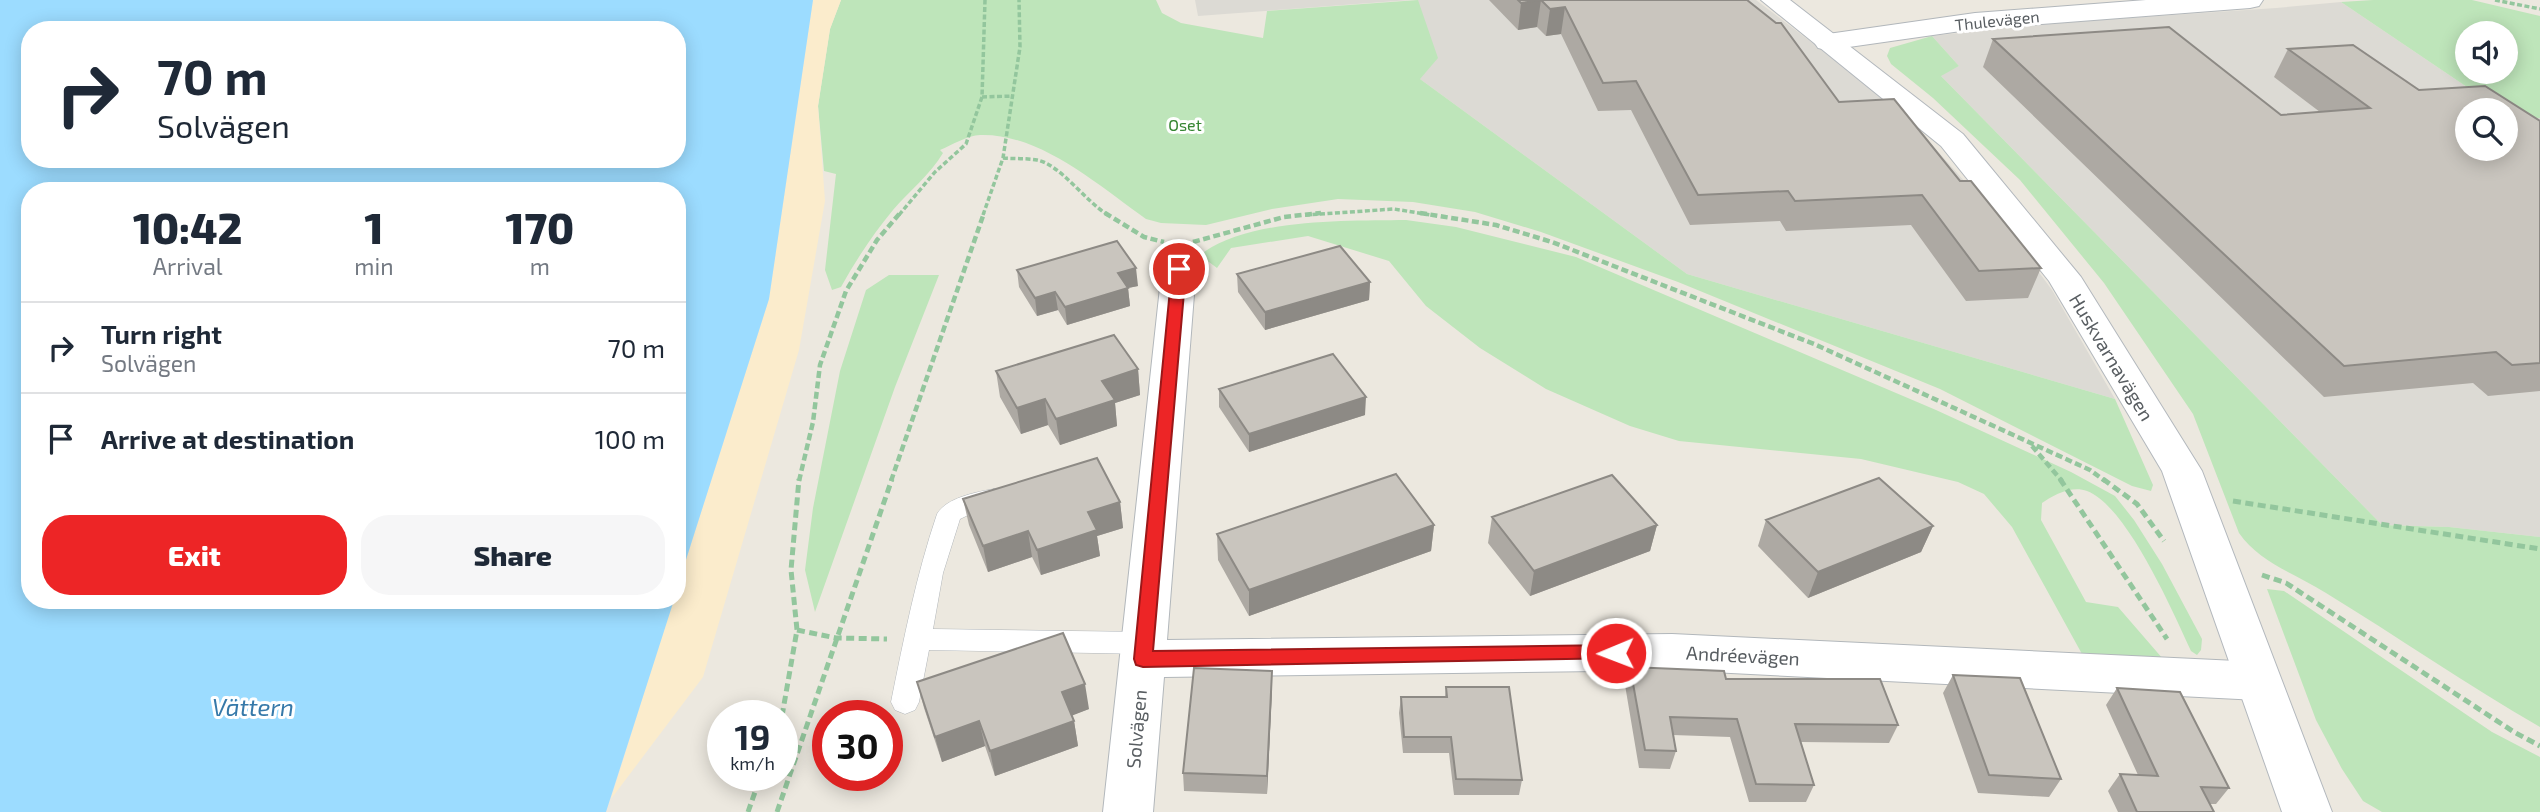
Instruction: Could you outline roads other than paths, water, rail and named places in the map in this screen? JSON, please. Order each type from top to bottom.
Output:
[{"type":"street","name":"Huskvarnavägen","points":[[1774,0],[1952,140],[2064,277],[2182,471],[2307,812]]},
{"type":"street","name":"Thulevägen","points":[[1822,38],[1967,9],[2043,0]]},
{"type":"street","name":"Thulevägen","points":[[1967,9],[2235,0]]},
{"type":"street","name":"Solvägen","points":[[1128,812],[1179,252]]},
{"type":"street","name":"Andréevägen","points":[[1144,651],[1672,652],[2258,681]]},
{"type":"lane","points":[[905,702],[930,573],[949,514],[979,500],[1014,495]]},
{"type":"lane","points":[[916,639],[1144,651]]},
{"type":"water","name":"Vättern","points":[[0,0],[813,0],[769,299],[686,560],[686,182],[21,182],[21,609],[671,609],[606,812],[0,812]]},
{"type":"park label","name":"Oset","points":[[1185,124]]}]
